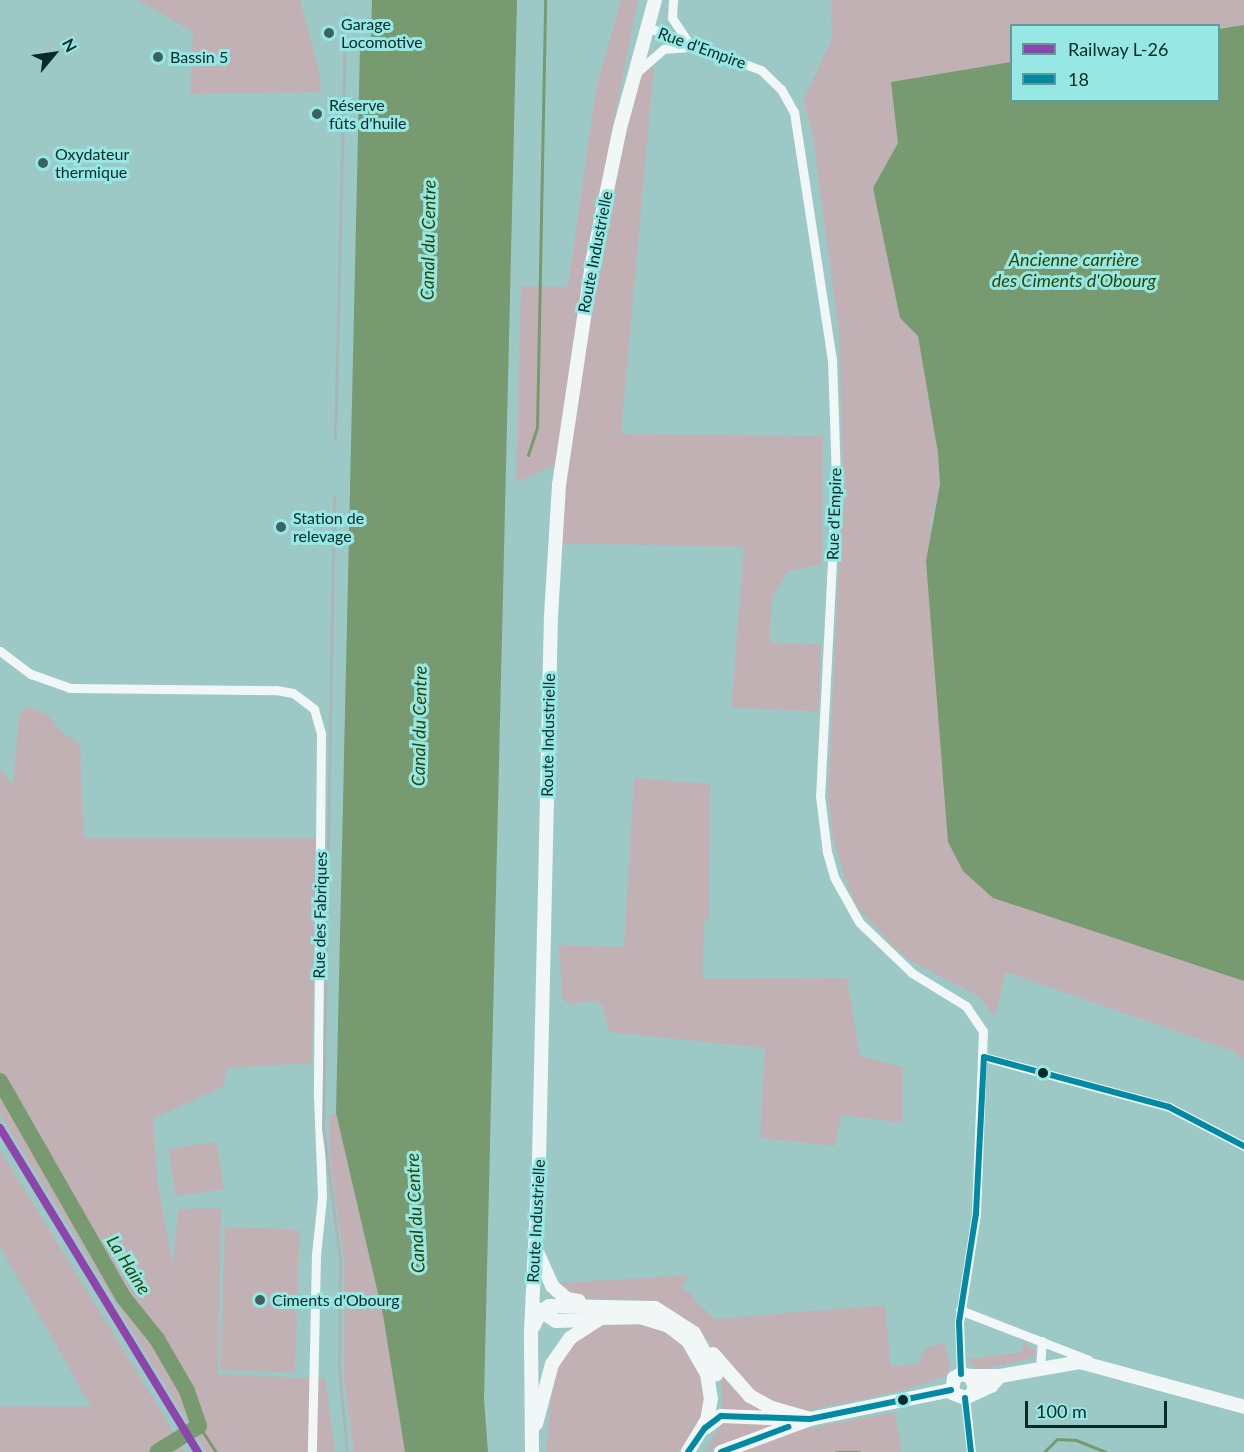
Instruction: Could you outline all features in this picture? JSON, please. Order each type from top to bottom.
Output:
[{"type":"main road","name":"Rue d'Empire","points":[[647,27],[655,0]]},
{"type":"main road","name":"Route Industrielle","points":[[532,1446],[531,1332],[536,1306],[555,531],[572,382],[587,288],[634,74],[647,27]]},
{"type":"main road","points":[[537,1234],[539,1260],[560,1295],[577,1301],[641,1306],[667,1313],[698,1338],[750,1396],[772,1408],[810,1419]]},
{"type":"main road","points":[[536,1306],[641,1306]]},
{"type":"main road","points":[[536,1306],[565,1322],[628,1316],[656,1320],[688,1341],[710,1384],[705,1428]]},
{"type":"main road","points":[[532,1446],[548,1375],[559,1351],[578,1332],[602,1318]]},
{"type":"main road","points":[[698,1338],[716,1376],[716,1418],[699,1452]]},
{"type":"main road","points":[[1000,1376],[968,1396],[955,1396],[951,1390],[954,1378],[966,1375],[1000,1376],[1080,1362],[1109,1368],[1179,1392],[1244,1407]]},
{"type":"main road","points":[[966,1375],[975,1387],[968,1396]]},
{"type":"main road","points":[[721,1452],[810,1419],[951,1390]]},
{"type":"main road","points":[[688,1452],[705,1428],[716,1418],[810,1419]]},
{"type":"street","points":[[673,0],[672,18],[684,39],[694,47]]},
{"type":"street","name":"Rue d'Empire","points":[[647,27],[694,47],[761,70],[788,99],[797,127],[832,359],[836,482],[820,796],[834,876],[859,922],[886,951],[975,1014],[983,1031],[984,1057],[975,1214],[960,1310],[966,1375]]},
{"type":"street","points":[[634,74],[664,50],[694,47]]},
{"type":"street","name":"Rue des Fabriques","points":[[0,651],[31,674],[70,688],[276,690],[293,693],[314,709],[321,734],[318,1096],[322,1197],[316,1255],[312,1452]]},
{"type":"street","points":[[984,1057],[1169,1107],[1244,1146]]},
{"type":"street","points":[[960,1310],[1109,1368]]},
{"type":"street","points":[[1040,1368],[1042,1341]]},
{"type":"street","points":[[968,1396],[971,1452]]},
{"type":"shaded area","points":[[137,0],[300,0],[319,70],[321,92],[190,94],[193,32]]},
{"type":"shaded area","points":[[621,0],[638,0],[581,287],[587,288],[634,74],[654,67],[621,434],[823,436],[822,564],[788,571],[772,598],[770,643],[821,644],[819,712],[731,707],[744,547],[554,543],[561,463],[516,482],[521,286],[568,287],[596,88]]},
{"type":"shaded area","points":[[831,0],[1244,0],[1244,25],[1220,29],[1220,24],[1010,24],[1010,62],[891,82],[898,143],[873,188],[903,321],[918,336],[938,453],[940,484],[930,527],[993,898],[1244,981],[1244,1060],[1233,1051],[1006,972],[995,1017],[977,995],[909,960],[892,945],[857,907],[845,878],[833,838],[828,797],[843,469],[839,333],[812,130],[803,101],[832,39]]},
{"type":"shaded area","points":[[28,707],[47,714],[62,732],[80,744],[84,838],[316,838],[312,1063],[227,1068],[224,1086],[153,1119],[158,1184],[173,1265],[178,1209],[221,1208],[218,1374],[326,1379],[335,1452],[206,1452],[0,1114],[0,769],[13,786],[19,715]]},
{"type":"shaded area","points":[[634,778],[710,784],[709,919],[704,920],[703,979],[847,978],[860,1056],[903,1067],[903,1123],[841,1115],[835,1146],[760,1138],[765,1048],[609,1032],[602,1005],[592,1001],[570,1004],[562,999],[559,945],[624,947]]},
{"type":"shaded area","points":[[336,1113],[383,1315],[405,1452],[354,1452],[344,1380],[344,1260],[330,1160],[329,1115]]},
{"type":"shaded area","points":[[217,1142],[224,1190],[175,1196],[168,1149]]},
{"type":"shaded area","points":[[0,1150],[185,1452],[0,1452],[0,1406],[91,1407],[0,1247]]},
{"type":"shaded area","name":"Ciments d'Obourg","points":[[225,1227],[300,1230],[295,1373],[220,1370]]},
{"type":"shaded area","points":[[690,1275],[682,1286],[714,1319],[885,1305],[891,1366],[917,1364],[927,1347],[945,1343],[950,1367],[946,1376],[908,1389],[807,1411],[763,1400],[727,1366],[694,1325],[667,1307],[640,1300],[577,1298],[558,1283]]},
{"type":"shaded area","points":[[634,1319],[677,1336],[704,1374],[705,1408],[693,1441],[677,1452],[546,1452],[554,1369],[561,1355],[599,1322]]},
{"type":"shaded area","points":[[1024,1342],[1036,1351],[1032,1358],[984,1369],[975,1368],[967,1359],[1021,1352]]},
{"type":"shaded area","points":[[721,1368],[772,1412],[722,1410]]},
{"type":"shaded area","points":[[895,1412],[902,1452],[728,1452],[775,1435]]},
{"type":"shaded area","points":[[724,1420],[780,1425],[704,1452]]},
{"type":"water","name":"Canal du Centre","points":[[372,0],[517,0],[484,1399],[488,1452],[405,1452],[383,1315],[336,1113],[360,45],[371,45]]},
{"type":"water","name":"Ancienne carrière des Ciments d'Obourg","points":[[1244,25],[1244,981],[993,898],[963,871],[948,842],[926,561],[940,484],[938,453],[918,336],[900,318],[873,188],[898,143],[891,82],[1010,62],[1010,102],[1220,102],[1220,29]]},
{"type":"waterway","points":[[528,455],[537,427],[545,0]]},
{"type":"waterway","name":"La Haine","points":[[0,1081],[124,1298],[157,1339],[187,1391],[199,1426],[157,1452]]},
{"type":"waterway","points":[[199,1426],[216,1452]]},
{"type":"waterway","points":[[1044,1452],[1057,1439],[1076,1440],[1106,1452]]},
{"type":"waterway","points":[[836,1452],[859,1452]]},
{"type":"railway","points":[[335,438],[345,14]]},
{"type":"railway","points":[[334,496],[323,1128],[340,1259],[339,1369],[347,1452]]},
{"type":"rail line","name":"L-26","points":[[0,1128],[198,1452]]},
{"type":"transit line","name":"18","points":[[984,1057],[1169,1107],[1244,1146]]},
{"type":"transit line","name":"18","points":[[961,1374],[959,1322],[976,1214],[984,1057]]},
{"type":"transit line","name":"18","points":[[688,1452],[705,1428],[721,1416],[810,1419],[951,1390]]},
{"type":"transit line","name":"18","points":[[965,1398],[971,1452]]},
{"type":"transit line","name":"18","points":[[721,1452],[788,1427]]},
{"type":"place","name":"Garage Locomotive","points":[[329,33]]},
{"type":"place","name":"Bassin 5","points":[[158,57]]},
{"type":"place","name":"Réserve fûts d'huile","points":[[317,114]]},
{"type":"place","name":"Oxydateur thermique","points":[[43,163]]},
{"type":"place","name":"Station de relevage","points":[[281,527]]},
{"type":"place","name":"Ciments d'Obourg","points":[[260,1300]]}]
